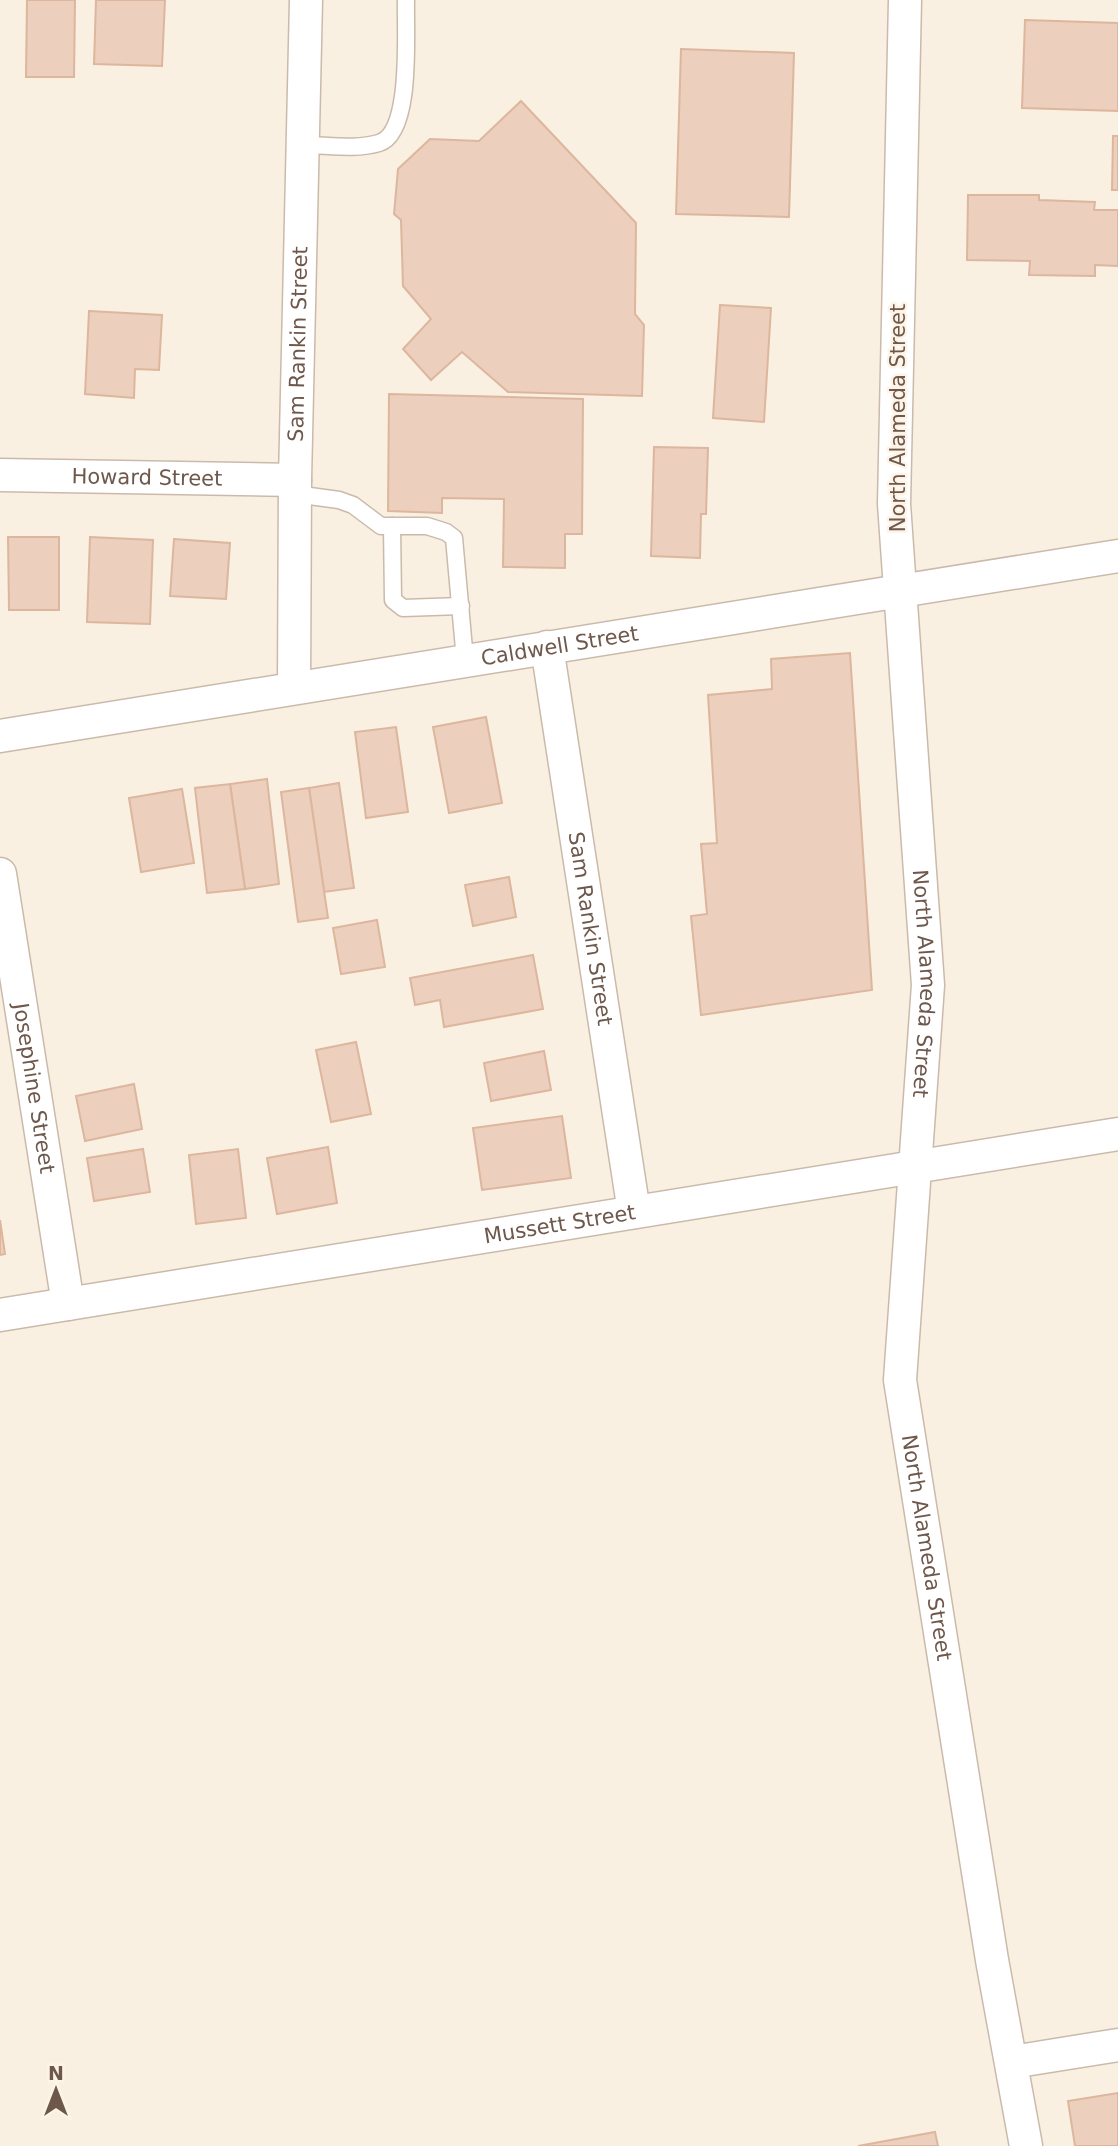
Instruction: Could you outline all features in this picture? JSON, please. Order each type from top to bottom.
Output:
[{"type":"street","name":"Sam Rankin Street","points":[[294,687],[295,487],[306,0]]},
{"type":"street","name":"North Alameda Street","points":[[905,0],[894,504],[928,985],[900,1380],[992,1960],[1026,2146]]},
{"type":"street","name":"Howard Street","points":[[0,475],[295,487]]},
{"type":"street","name":"Caldwell Street","points":[[0,736],[1118,556]]},
{"type":"street","name":"Sam Rankin Street","points":[[547,647],[634,1212]]},
{"type":"street","name":"Josephine Street","points":[[0,874],[68,1304]]},
{"type":"street","name":"Mussett Street","points":[[0,1315],[1118,1134]]},
{"type":"street","points":[[1012,2062],[1118,2045]]},
{"type":"lane","points":[[303,145],[366,146],[382,143],[394,132],[403,101],[406,0]]},
{"type":"lane","points":[[295,487],[353,505],[382,526],[427,526],[446,532],[454,538],[465,660]]},
{"type":"lane","points":[[392,526],[393,600],[403,608],[460,606]]},
{"type":"building","points":[[27,0],[75,0],[74,77],[26,77]]},
{"type":"building","points":[[96,0],[165,0],[162,66],[94,64]]},
{"type":"building","points":[[1025,20],[1118,23],[1118,111],[1022,108]]},
{"type":"building","points":[[681,49],[794,53],[789,217],[676,214]]},
{"type":"building","points":[[521,101],[636,223],[635,314],[644,325],[642,396],[508,392],[462,352],[431,380],[403,349],[431,319],[403,286],[401,220],[394,214],[398,169],[430,139],[479,141]]},
{"type":"building","points":[[1113,136],[1118,136],[1118,190],[1112,190]]},
{"type":"building","points":[[968,195],[1039,195],[1039,200],[1095,202],[1094,210],[1118,210],[1118,266],[1095,265],[1095,276],[1029,275],[1030,261],[967,260]]},
{"type":"building","points":[[720,305],[771,308],[764,422],[713,418]]},
{"type":"building","points":[[89,311],[162,315],[159,370],[135,369],[134,398],[85,394]]},
{"type":"building","points":[[389,394],[583,399],[582,534],[565,534],[565,568],[503,567],[504,499],[442,498],[442,513],[388,511]]},
{"type":"building","points":[[654,447],[708,448],[706,514],[701,514],[700,558],[651,556]]},
{"type":"building","points":[[8,537],[59,537],[59,610],[9,610]]},
{"type":"building","points":[[90,537],[153,540],[150,624],[87,622]]},
{"type":"building","points":[[174,539],[230,543],[226,599],[170,596]]},
{"type":"building","points":[[850,653],[872,990],[701,1015],[691,916],[707,914],[701,844],[717,843],[708,695],[772,689],[771,659]]},
{"type":"building","points":[[486,717],[502,803],[449,813],[433,727]]},
{"type":"building","points":[[396,727],[408,812],[366,818],[355,732]]},
{"type":"building","points":[[267,779],[279,884],[245,889],[230,784]]},
{"type":"building","points":[[339,783],[354,888],[324,892],[309,788]]},
{"type":"building","points":[[230,784],[245,889],[207,893],[195,788]]},
{"type":"building","points":[[309,788],[328,918],[298,922],[281,792]]},
{"type":"building","points":[[182,789],[194,863],[141,872],[129,798]]},
{"type":"building","points":[[509,877],[516,917],[473,926],[465,885]]},
{"type":"building","points":[[377,920],[385,967],[341,974],[333,928]]},
{"type":"building","points":[[533,955],[543,1009],[444,1027],[440,1000],[415,1005],[410,978]]},
{"type":"building","points":[[356,1042],[371,1114],[331,1122],[316,1050]]},
{"type":"building","points":[[544,1051],[551,1090],[491,1101],[484,1063]]},
{"type":"building","points":[[134,1084],[142,1129],[85,1141],[76,1096]]},
{"type":"building","points":[[562,1116],[571,1178],[482,1190],[473,1128]]},
{"type":"building","points":[[328,1147],[337,1203],[277,1214],[267,1158]]},
{"type":"building","points":[[143,1149],[150,1192],[94,1201],[87,1158]]},
{"type":"building","points":[[238,1149],[246,1218],[196,1224],[189,1155]]},
{"type":"building","points":[[0,1220],[5,1254],[0,1255]]},
{"type":"building","points":[[1118,2093],[1118,2146],[1075,2146],[1068,2101]]},
{"type":"building","points":[[935,2132],[938,2146],[858,2146]]}]
